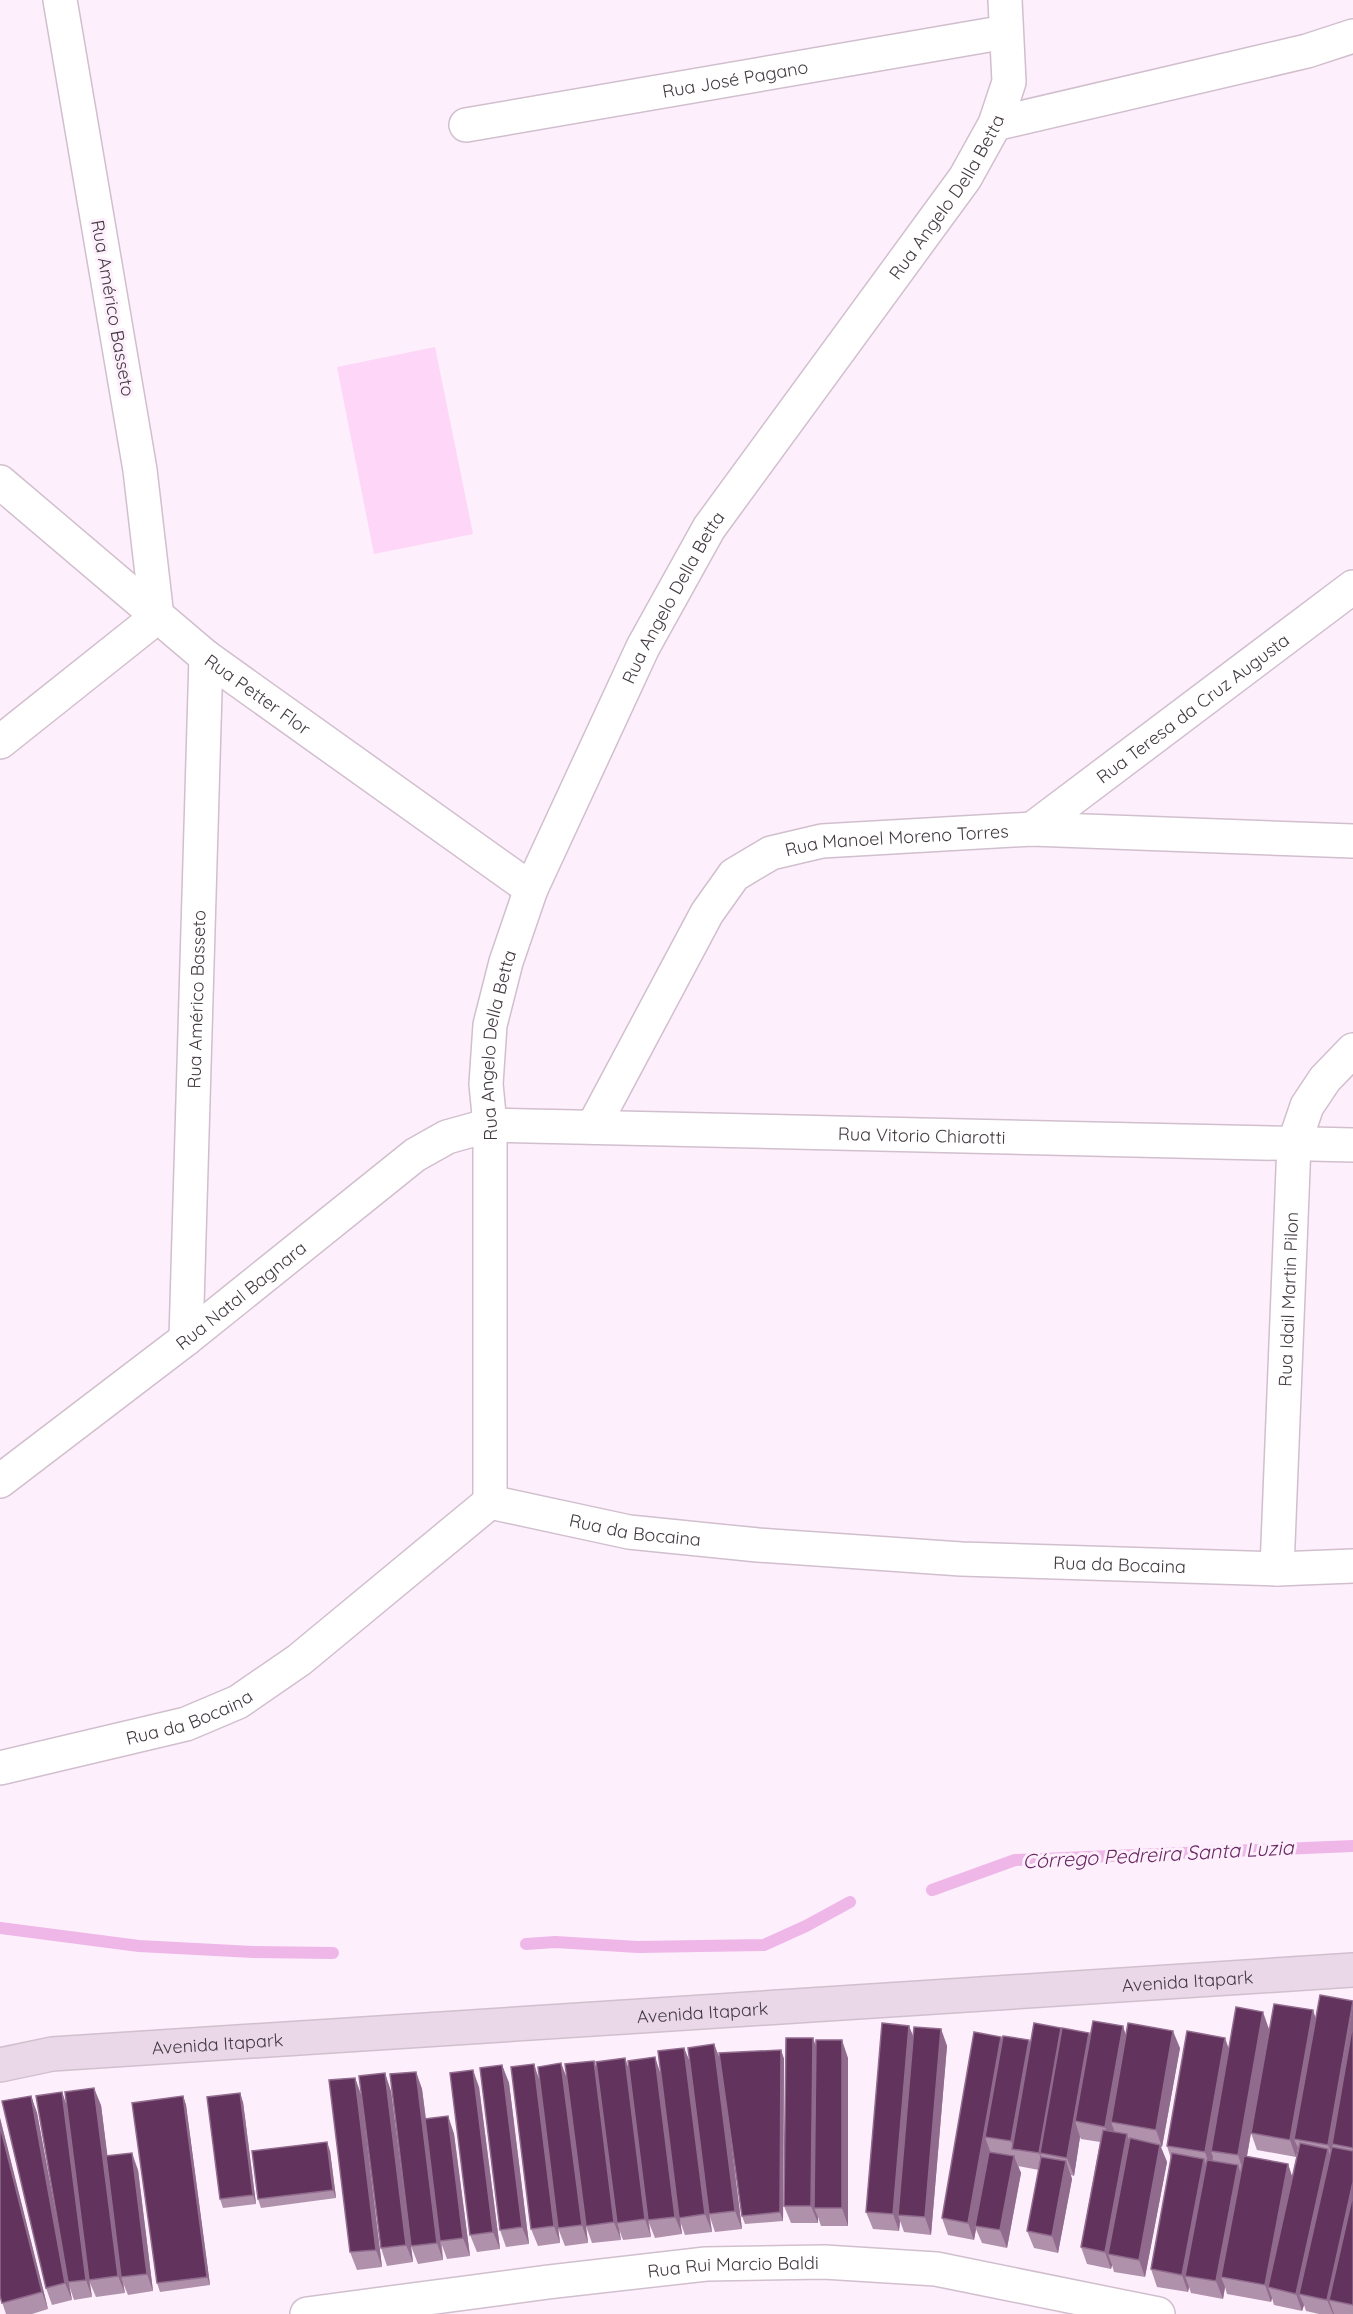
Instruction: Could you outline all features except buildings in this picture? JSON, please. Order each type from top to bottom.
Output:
[{"type":"main road","name":"Avenida Itapark","points":[[0,2065],[52,2054],[1353,1970]]},
{"type":"main road","name":"Avenida Itapark","points":[[0,2047],[52,2054]]},
{"type":"street","name":"Rua Américo Basseto","points":[[60,0],[140,471],[157,616]]},
{"type":"street","points":[[995,124],[1009,82],[1005,0]]},
{"type":"street","name":"Rua José Pagano","points":[[466,125],[1006,32]]},
{"type":"street","name":"Rua Angelo Della Betta","points":[[490,1502],[490,1125],[486,1084],[490,1025],[506,962],[531,889],[643,647],[709,528],[965,178],[995,124],[1307,51],[1353,36]]},
{"type":"street","name":"Rua Petter Flor","points":[[0,482],[206,657],[531,889]]},
{"type":"street","name":"Rua Teresa da Cruz Augusta","points":[[1032,829],[1353,587]]},
{"type":"street","points":[[0,742],[157,616]]},
{"type":"street","name":"Rua Américo Basseto","points":[[186,1339],[206,657]]},
{"type":"street","name":"Rua Manoel Moreno Torres","points":[[593,1126],[707,913],[734,875],[771,853],[822,842],[1032,829],[1353,841]]},
{"type":"street","name":"Rua Idail Martin Pilon","points":[[1277,1569],[1294,1144],[1307,1106],[1325,1079],[1353,1050]]},
{"type":"street","name":"Rua Natal Bagnara","points":[[0,1481],[186,1339],[415,1155],[447,1137],[490,1125]]},
{"type":"street","name":"Rua Vitorio Chiarotti","points":[[490,1125],[1353,1145]]},
{"type":"street","name":"Rua da Bocaina","points":[[0,1768],[186,1724],[238,1702],[299,1660],[490,1502],[629,1532],[758,1545],[961,1559],[1277,1569],[1353,1566]]},
{"type":"street","name":"Rua Rui Marcio Baldi","points":[[307,2314],[706,2264],[824,2262],[936,2269],[1158,2314]]},
{"type":"shaded area","points":[[435,347],[473,534],[374,554],[337,367]]},
{"type":"waterway","name":"Córrego Pedreira Santa Luzia","points":[[932,1890],[1015,1860],[1353,1846]]},
{"type":"waterway","name":"Córrego Pedreira Santa Luzia","points":[[526,1944],[555,1942],[638,1947],[764,1945],[850,1902]]},
{"type":"waterway","name":"Córrego Pedreira Santa Luzia","points":[[0,1928],[139,1946],[253,1952],[333,1953]]}]
